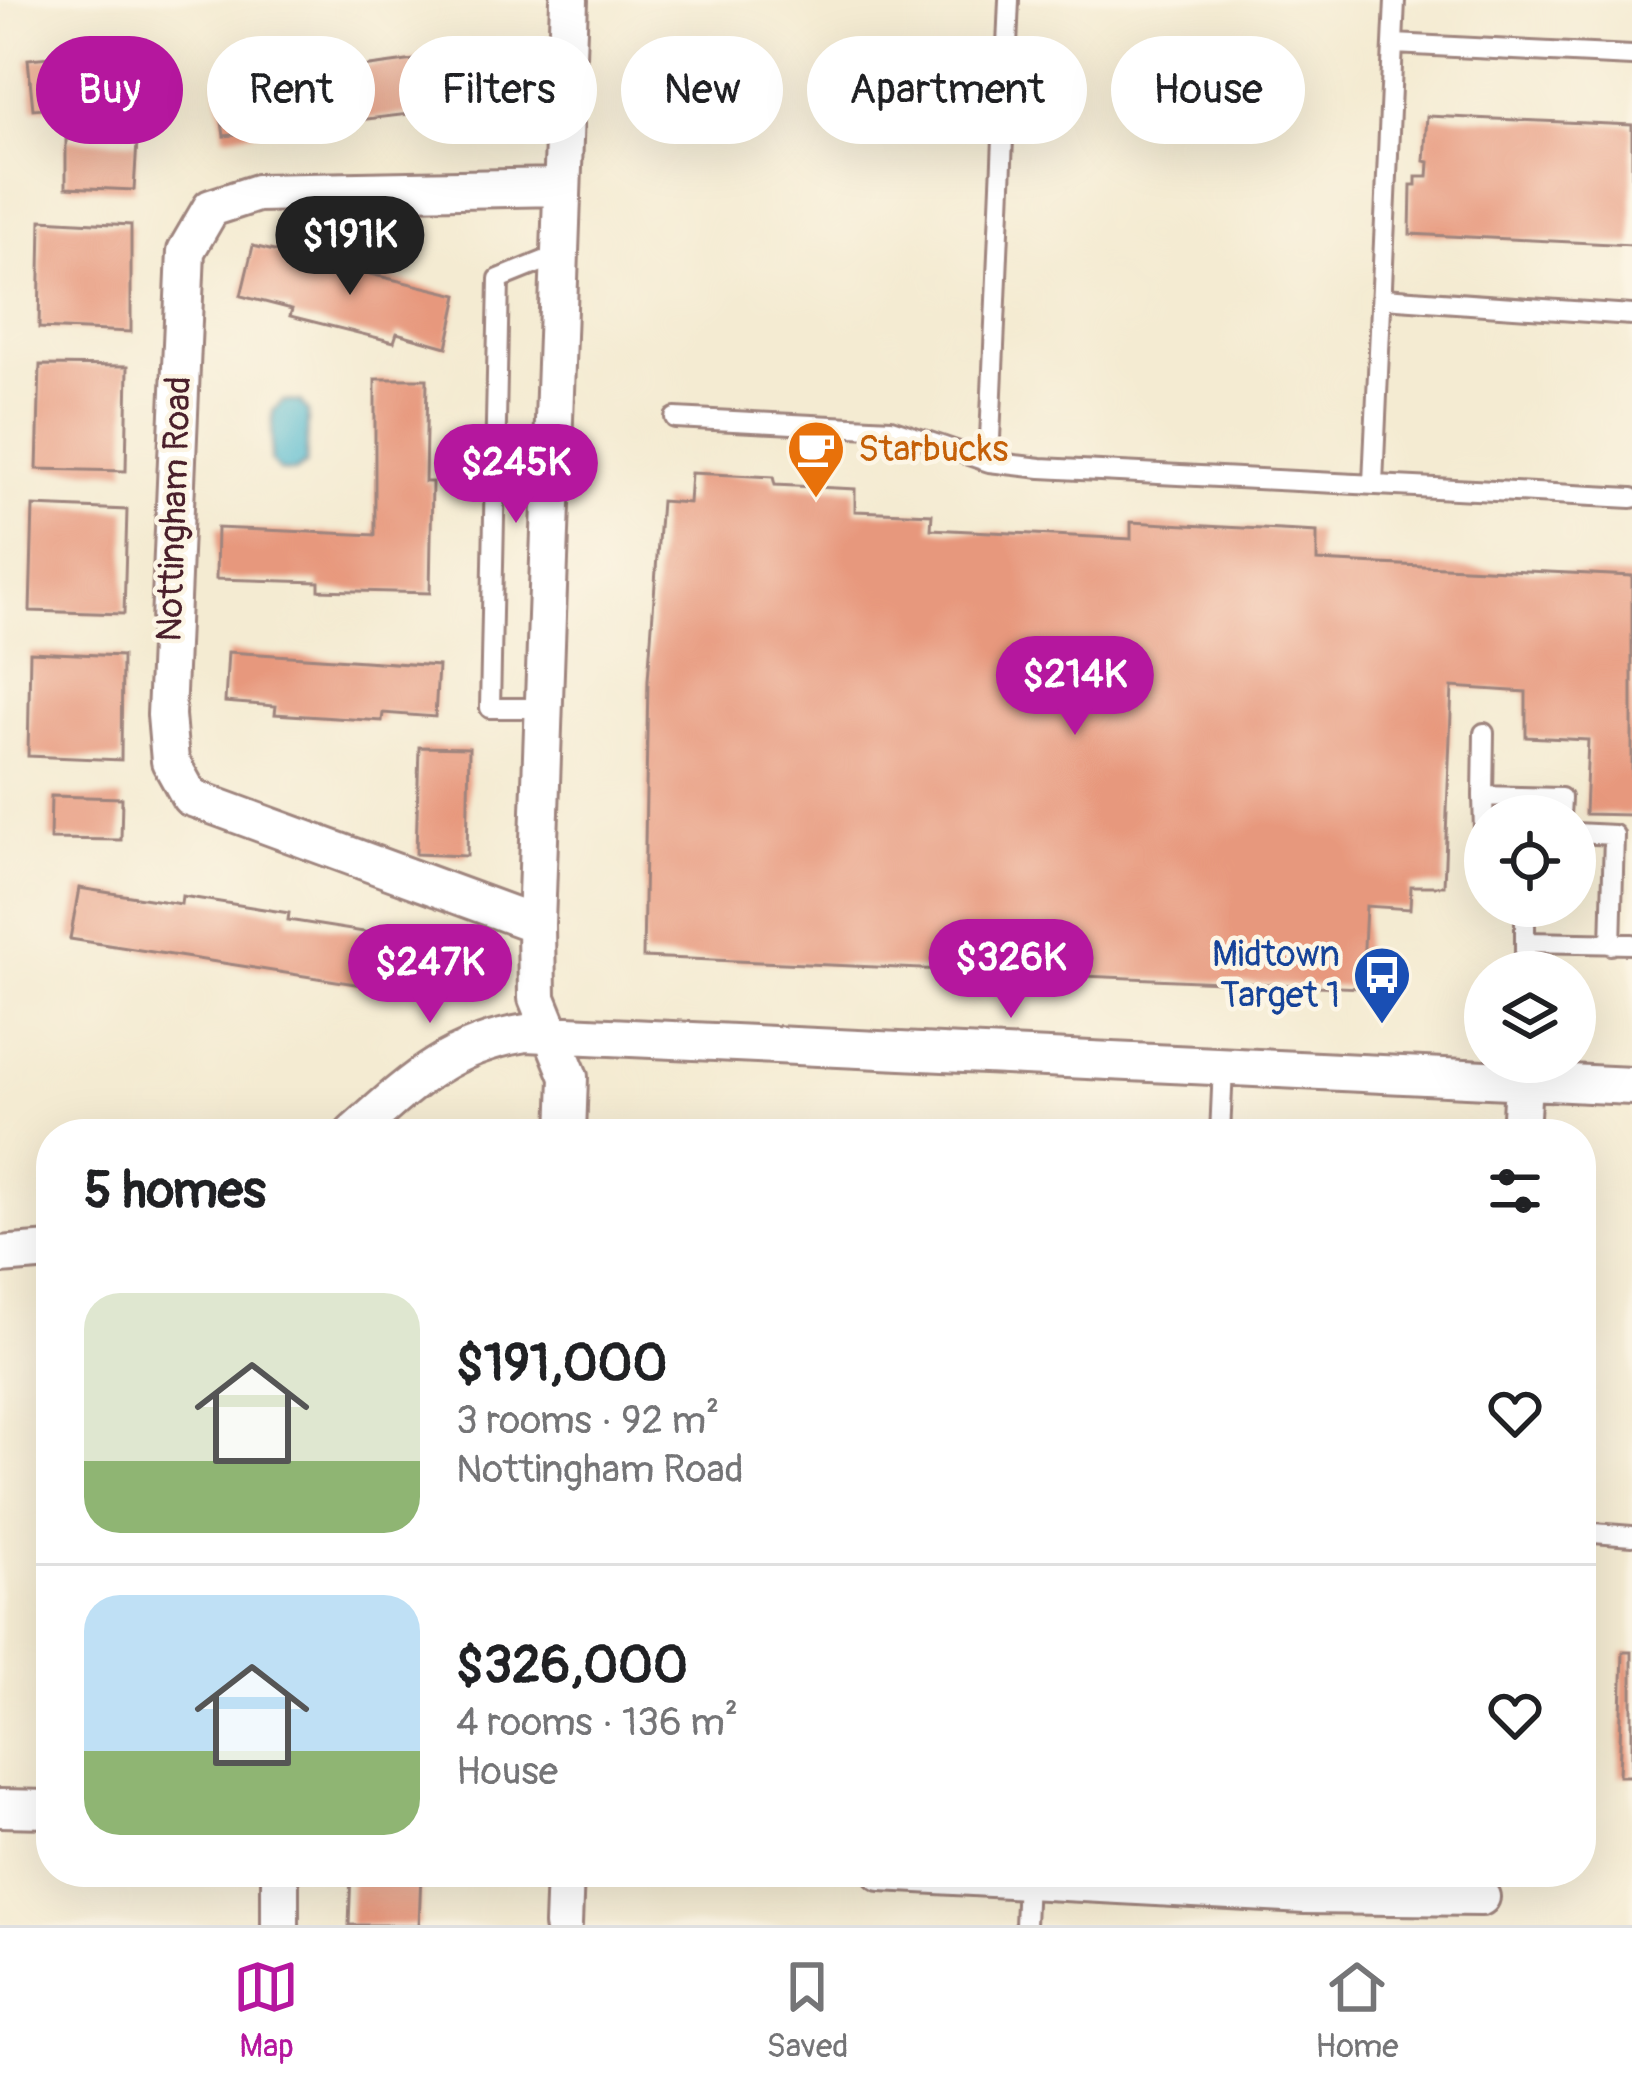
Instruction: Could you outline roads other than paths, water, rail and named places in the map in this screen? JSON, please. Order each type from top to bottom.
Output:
[{"type":"street","points":[[568,1119],[569,1077],[537,998],[536,924],[569,0]]},
{"type":"street","name":"Nottingham Road","points":[[536,924],[190,797],[170,760],[166,715],[186,251],[211,208],[257,193],[562,187]]},
{"type":"street","points":[[370,1119],[426,1069],[449,1056],[502,1036],[554,1034],[1464,1077]]},
{"type":"street","points":[[1596,1081],[1632,1086]]},
{"type":"street","points":[[1521,1119],[1523,1083]]},
{"type":"street","points":[[0,1255],[36,1252]]},
{"type":"street","points":[[0,1808],[36,1809]]},
{"type":"street","points":[[280,1887],[280,1925]]},
{"type":"street","points":[[563,1925],[564,1887]]},
{"type":"street","points":[[1157,1887],[1481,1898]]},
{"type":"lane","points":[[989,462],[1009,0]]},
{"type":"lane","points":[[1373,483],[1394,0]]},
{"type":"lane","points":[[1394,44],[1632,56]]},
{"type":"lane","points":[[546,708],[490,708],[499,279],[561,254]]},
{"type":"lane","points":[[1383,298],[1632,315]]},
{"type":"lane","points":[[675,418],[891,429],[989,462],[1041,468],[1632,497]]},
{"type":"lane","points":[[1483,795],[1484,733]]},
{"type":"lane","points":[[1596,834],[1614,835],[1611,945]]},
{"type":"lane","points":[[1525,927],[1525,951]]},
{"type":"lane","points":[[1525,942],[1632,944]]},
{"type":"lane","points":[[1221,1119],[1223,1067]]},
{"type":"lane","points":[[1596,1533],[1632,1536]]},
{"type":"lane","points":[[1025,1925],[1027,1887]]},
{"type":"water","points":[[283,401],[300,402],[308,412],[306,464],[294,472],[279,471],[271,461],[273,411]]},
{"type":"place","name":"Starbucks","points":[[816,500]]},
{"type":"place","name":"Midtown Target 1","points":[[1382,1026]]}]
